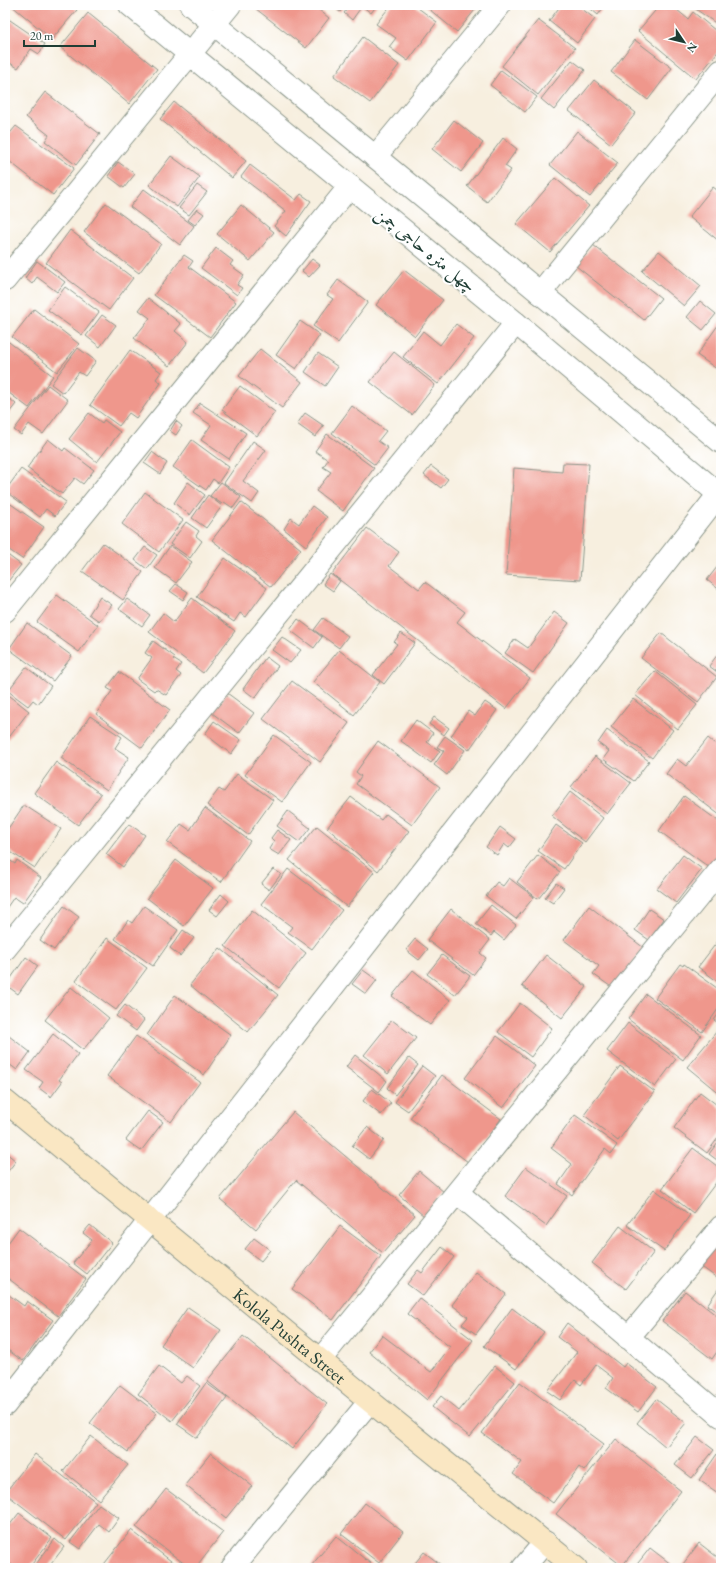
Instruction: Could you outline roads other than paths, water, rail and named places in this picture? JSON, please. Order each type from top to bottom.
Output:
[{"type":"main road","name":"Kolola Pushta Street","points":[[5,1101],[576,1568]]},
{"type":"street","name":"چهل متره حاجی چمن","points":[[130,5],[516,323],[720,495]]},
{"type":"street","points":[[191,5],[721,442]]},
{"type":"street","points":[[5,280],[230,5]]},
{"type":"street","points":[[375,157],[500,5]]},
{"type":"street","points":[[540,293],[721,71]]},
{"type":"street","points":[[5,611],[350,186]]},
{"type":"street","points":[[5,949],[516,323]]},
{"type":"street","points":[[5,1405],[720,495]]},
{"type":"street","points":[[320,1360],[721,869]]},
{"type":"street","points":[[458,1192],[721,1416]]},
{"type":"street","points":[[628,1338],[721,1227]]},
{"type":"street","points":[[232,1568],[370,1401]]},
{"type":"street","points":[[523,1568],[545,1542]]}]
